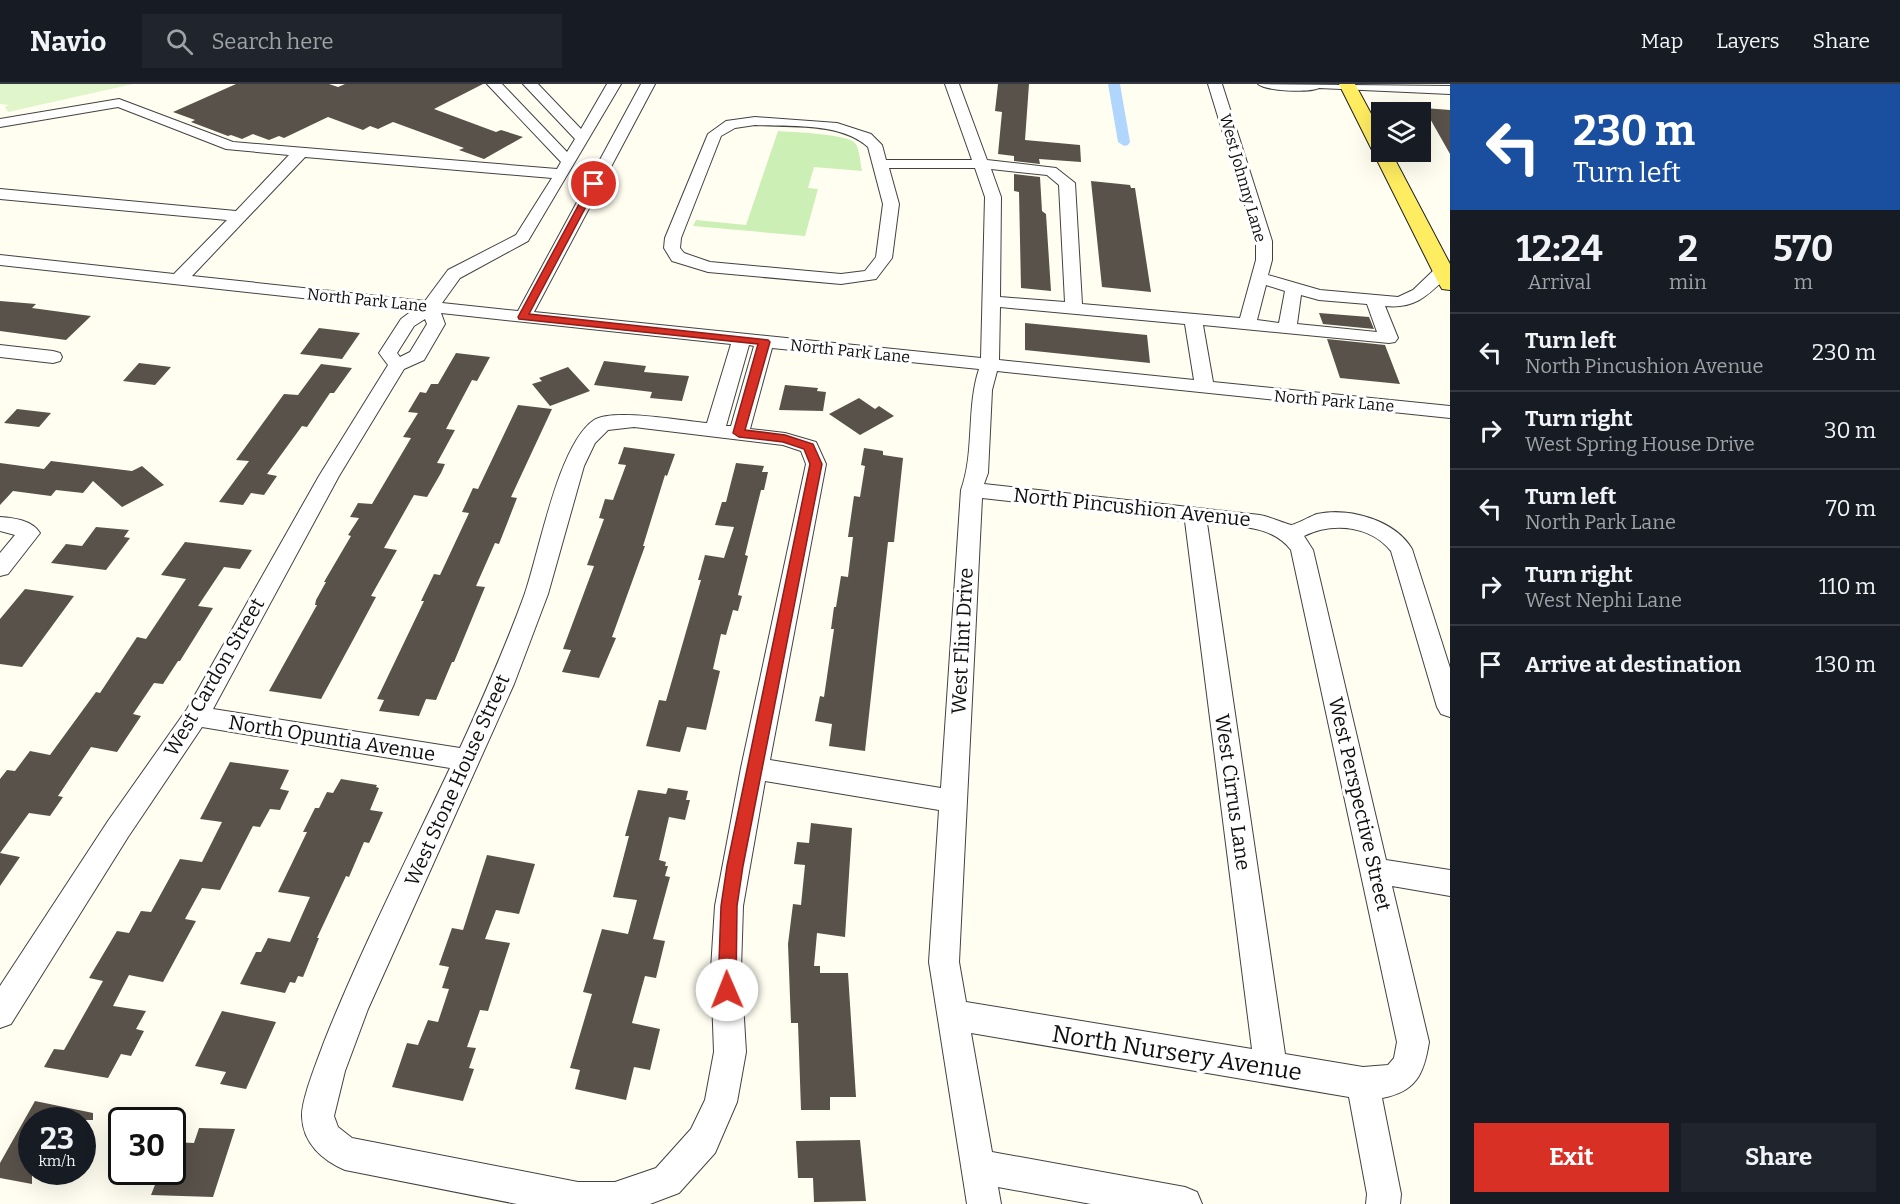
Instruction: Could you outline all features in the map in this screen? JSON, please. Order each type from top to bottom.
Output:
[{"type":"main road","points":[[1347,85],[1447,278]]},
{"type":"street","points":[[494,84],[565,168]]},
{"type":"street","points":[[530,84],[582,138]]},
{"type":"street","points":[[397,364],[388,352],[407,323],[430,307],[454,274],[522,238],[614,84]]},
{"type":"street","points":[[523,317],[648,84]]},
{"type":"street","name":"West Flint Drive","points":[[952,84],[993,197],[990,365],[982,390],[978,473],[972,490],[944,962],[984,1204]]},
{"type":"street","name":"West Johnny Lane","points":[[1215,84],[1264,241],[1264,260],[1247,324]]},
{"type":"street","points":[[1265,84],[1311,87],[1316,84],[1347,85],[1376,88],[1383,92],[1450,96]]},
{"type":"street","points":[[1376,88],[1379,86],[1450,90]]},
{"type":"street","points":[[0,123],[119,103],[231,146],[565,168]]},
{"type":"street","points":[[766,122],[841,128],[863,134],[875,145],[879,164],[891,204],[884,258],[870,275],[841,279],[708,267],[678,257],[672,248],[673,238],[715,134],[731,124],[766,122]]},
{"type":"street","points":[[178,280],[301,152]]},
{"type":"street","points":[[879,164],[981,164],[1051,171],[1067,183],[1074,310]]},
{"type":"street","points":[[0,194],[239,216]]},
{"type":"street","name":"North Park Lane","points":[[0,261],[1450,412]]},
{"type":"street","points":[[1259,278],[1318,296],[1400,302],[1447,278]]},
{"type":"street","points":[[1287,329],[1294,288]]},
{"type":"street","points":[[991,302],[1389,338],[1374,300]]},
{"type":"street","name":"West Cardon Street","points":[[0,1013],[118,829],[196,716],[329,476],[397,364],[417,356],[435,325],[430,307]]},
{"type":"street","points":[[1192,321],[1205,388]]},
{"type":"street","points":[[742,339],[715,431],[785,439],[809,447],[816,464],[754,768],[953,801]]},
{"type":"street","points":[[739,433],[764,342]]},
{"type":"street","points":[[0,351],[53,357]]},
{"type":"street","name":"West Stone House Street","points":[[715,431],[634,421],[602,424],[586,440],[574,466],[536,594],[502,684],[354,1006],[329,1071],[318,1116],[324,1137],[345,1153],[578,1199],[615,1199],[667,1181],[703,1141],[721,1102],[730,1052],[726,969],[729,906],[754,768]]},
{"type":"street","name":"North Pincushion Avenue","points":[[972,490],[1271,524],[1290,534]]},
{"type":"street","name":"West Cirrus Lane","points":[[1195,514],[1271,1069]]},
{"type":"street","points":[[1290,534],[1327,520],[1373,527],[1388,534],[1401,549],[1450,707]]},
{"type":"street","points":[[0,524],[13,525],[29,534],[0,568]]},
{"type":"street","name":"West Perspective Street","points":[[1290,534],[1302,550],[1413,1042],[1411,1061],[1402,1076]]},
{"type":"street","name":"North Opuntia Avenue","points":[[196,716],[468,760]]},
{"type":"street","points":[[1375,871],[1450,883]]},
{"type":"street","name":"North Nursery Avenue","points":[[952,1016],[1363,1083],[1386,1084],[1402,1076]]},
{"type":"street","points":[[1363,1083],[1384,1194],[1383,1204]]},
{"type":"street","points":[[977,1166],[1185,1204]]},
{"type":"green space","points":[[0,84],[133,84],[8,112],[5,107],[9,105],[0,104]]},
{"type":"green space","points":[[778,131],[819,134],[850,140],[858,149],[862,171],[814,167],[808,188],[818,189],[805,236],[693,226],[696,220],[746,225]]},
{"type":"building","points":[[236,84],[329,84],[338,87],[345,84],[483,84],[434,109],[496,132],[501,130],[523,137],[484,159],[459,150],[464,148],[393,122],[378,129],[370,126],[363,130],[328,117],[284,138],[279,136],[269,140],[253,134],[242,139],[191,122],[195,120],[173,112]]},
{"type":"building","points":[[998,84],[1029,84],[1025,140],[1080,145],[1081,162],[1039,159],[1040,164],[1014,161],[1014,156],[998,154],[1002,112],[995,111]]},
{"type":"building","points":[[1431,109],[1450,110],[1450,154],[1431,120]]},
{"type":"building","points":[[1014,174],[1040,177],[1042,211],[1046,214],[1051,291],[1021,288],[1019,192],[1014,191]]},
{"type":"building","points":[[1091,181],[1130,185],[1131,188],[1135,188],[1151,292],[1102,287]]},
{"type":"building","points":[[0,301],[36,304],[32,308],[91,316],[66,340],[0,331]]},
{"type":"building","points":[[1319,313],[1369,317],[1374,329],[1323,324]]},
{"type":"building","points":[[1025,323],[1147,335],[1150,363],[1025,350]]},
{"type":"building","points":[[319,328],[360,333],[342,359],[300,354]]},
{"type":"building","points":[[1327,339],[1385,345],[1400,384],[1340,378]]},
{"type":"building","points":[[456,353],[490,357],[477,381],[472,380],[446,429],[455,430],[437,463],[445,464],[441,473],[427,497],[414,495],[384,548],[397,550],[371,596],[376,597],[321,699],[269,691],[317,605],[315,605],[316,600],[326,582],[324,582],[359,518],[350,517],[358,503],[372,504],[411,438],[403,437],[418,413],[408,412],[420,392],[426,393],[431,384],[438,384]]},
{"type":"building","points":[[604,361],[646,366],[644,372],[689,376],[682,401],[650,398],[652,392],[594,385]]},
{"type":"building","points":[[139,363],[171,367],[155,385],[123,381]]},
{"type":"building","points":[[321,364],[352,368],[334,393],[330,393],[307,427],[302,426],[267,474],[277,476],[264,495],[251,493],[243,505],[219,502],[249,461],[236,460],[284,394],[298,395]]},
{"type":"building","points":[[568,367],[590,391],[550,406],[532,384],[542,381],[539,378]]},
{"type":"building","points":[[785,385],[818,388],[817,391],[826,392],[823,411],[779,410]]},
{"type":"building","points":[[859,398],[875,409],[879,406],[894,416],[860,435],[829,414]]},
{"type":"building","points":[[518,405],[552,409],[511,497],[517,498],[499,544],[495,543],[476,586],[485,587],[454,662],[452,662],[436,700],[426,699],[419,716],[379,711],[384,700],[377,699],[424,601],[421,601],[434,574],[440,575],[469,513],[462,512],[473,488],[478,489]]},
{"type":"building","points":[[17,409],[51,413],[39,427],[4,423]]},
{"type":"building","points":[[624,447],[675,454],[667,476],[665,475],[643,546],[645,546],[612,637],[616,638],[599,678],[562,672],[571,650],[563,649],[594,566],[587,565],[604,519],[599,518],[605,499],[613,500],[626,465],[618,464]]},
{"type":"building","points":[[864,448],[883,451],[883,455],[903,458],[894,542],[888,542],[865,751],[829,746],[832,724],[815,721],[820,696],[824,697],[834,629],[831,629],[834,607],[836,607],[841,576],[848,577],[853,537],[848,537],[854,496],[860,497],[865,466],[861,465]]},
{"type":"building","points":[[51,461],[132,471],[142,466],[164,485],[122,507],[93,481],[83,493],[56,490],[51,496],[13,491],[0,505],[0,463],[44,469]]},
{"type":"building","points":[[736,463],[764,466],[762,472],[768,472],[764,490],[761,490],[745,555],[748,556],[738,595],[742,596],[738,611],[733,610],[726,635],[721,634],[713,669],[720,671],[706,730],[687,727],[680,752],[646,746],[659,700],[666,701],[701,580],[698,580],[705,555],[724,558],[734,527],[715,525],[722,502],[726,502]]},
{"type":"building","points":[[96,527],[129,530],[124,537],[130,538],[106,570],[51,563],[66,544],[82,546]]},
{"type":"building","points":[[185,542],[252,550],[240,569],[224,567],[198,606],[213,608],[163,684],[154,683],[133,714],[141,716],[117,752],[91,747],[58,796],[63,797],[50,816],[29,813],[0,853],[0,779],[7,770],[15,771],[30,751],[50,755],[96,692],[100,693],[137,637],[146,639],[186,579],[161,575]]},
{"type":"building","points":[[25,589],[74,596],[22,667],[0,664],[0,619]]},
{"type":"building","points":[[230,762],[289,770],[280,789],[289,791],[280,810],[270,809],[260,827],[253,826],[220,890],[202,888],[185,919],[196,921],[163,982],[129,975],[113,1006],[146,1011],[136,1029],[144,1031],[131,1056],[121,1054],[108,1078],[44,1067],[54,1049],[64,1050],[103,981],[89,978],[117,931],[129,933],[141,911],[151,912],[180,859],[202,862],[222,822],[200,819]]},
{"type":"building","points":[[341,779],[377,785],[376,787],[379,788],[370,810],[383,812],[371,839],[369,843],[364,842],[349,877],[346,876],[317,938],[319,938],[303,977],[298,976],[295,983],[290,982],[285,993],[240,984],[256,952],[261,952],[268,938],[290,942],[310,897],[278,892],[307,832],[303,832],[315,808],[319,808],[327,792],[333,793]]},
{"type":"building","points":[[668,788],[688,791],[686,800],[690,800],[685,820],[669,817],[659,860],[666,862],[665,866],[668,866],[665,876],[670,877],[653,939],[665,941],[656,978],[645,976],[632,1023],[660,1029],[650,1070],[634,1067],[626,1100],[575,1089],[580,1070],[570,1068],[592,994],[583,992],[602,929],[628,934],[637,900],[613,897],[629,836],[625,836],[638,790],[666,794]]},
{"type":"building","points":[[811,823],[852,828],[845,937],[817,933],[814,966],[820,966],[820,973],[848,973],[856,1097],[830,1097],[830,1110],[801,1110],[798,1023],[791,1023],[788,944],[793,904],[801,905],[805,865],[794,864],[797,842],[809,843]]},
{"type":"building","points":[[0,853],[20,857],[0,886]]},
{"type":"building","points":[[487,855],[535,864],[519,914],[496,910],[485,939],[510,943],[488,1011],[480,1010],[467,1047],[476,1048],[469,1068],[474,1069],[463,1101],[392,1087],[407,1043],[418,1045],[428,1020],[438,1022],[449,989],[442,988],[449,967],[439,965],[452,928],[463,930]]},
{"type":"building","points":[[222,1011],[276,1022],[246,1089],[220,1084],[226,1072],[195,1066]]},
{"type":"building","points":[[35,1101],[64,1107],[32,1107]]},
{"type":"building","points":[[199,1128],[235,1129],[213,1197],[151,1195],[155,1185],[186,1185],[186,1143],[194,1143]]},
{"type":"building","points":[[18,1131],[18,1181],[0,1178],[0,1163]]},
{"type":"building","points":[[860,1140],[866,1201],[814,1202],[813,1178],[798,1178],[796,1141]]},
{"type":"waterway","points":[[1114,84],[1124,142]]},
{"type":"route","points":[[594,184],[523,317],[764,342],[739,433],[785,439],[809,447],[816,464],[735,866],[729,906],[727,990]]}]
